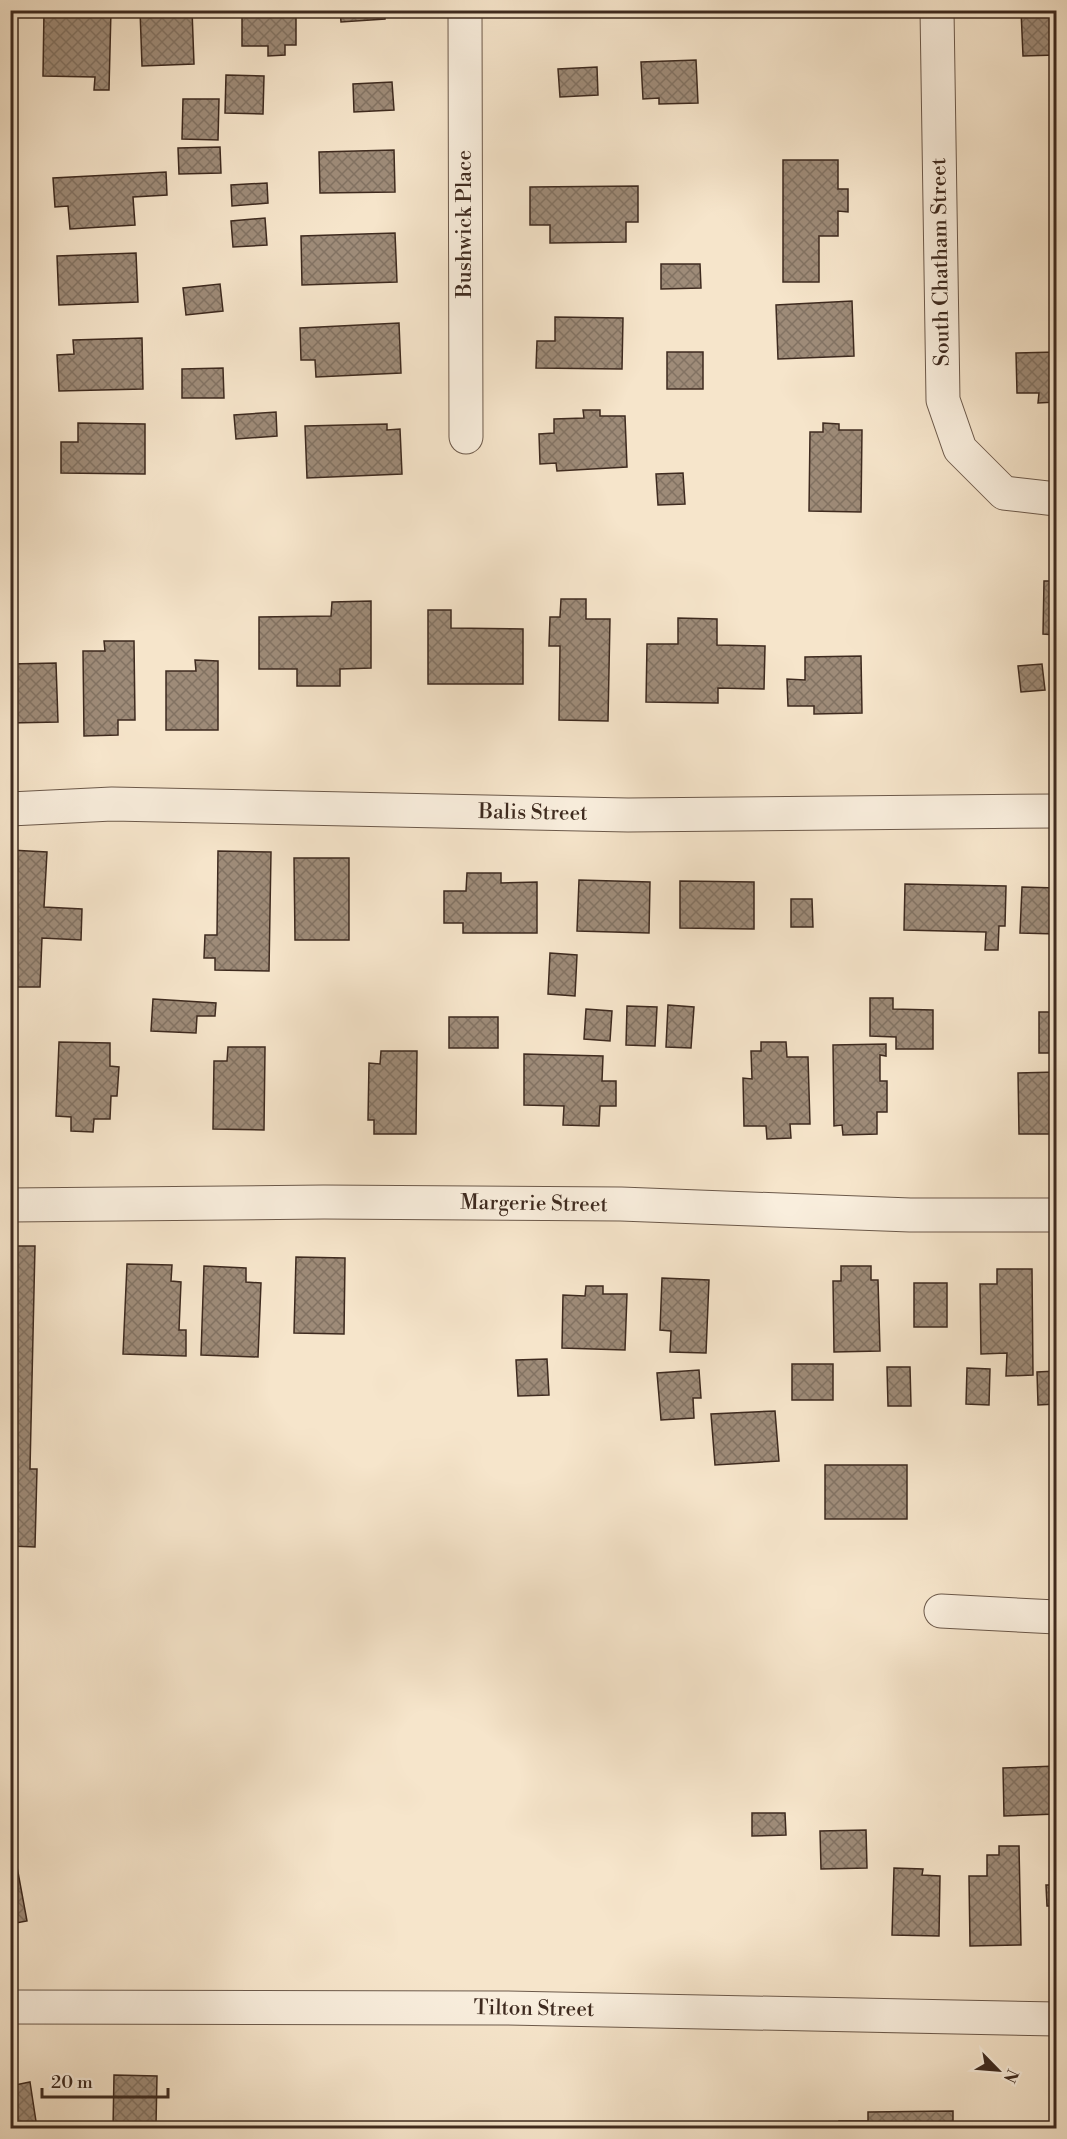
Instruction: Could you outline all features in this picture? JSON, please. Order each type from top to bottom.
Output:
[{"type":"street","name":"Bushwick Place","points":[[465,10],[466,437]]},
{"type":"street","name":"South Chatham Street","points":[[937,10],[943,400],[960,449],[1004,492],[1056,499]]},
{"type":"street","name":"Balis Street","points":[[10,809],[112,804],[628,815],[1056,811]]},
{"type":"street","name":"Margerie Street","points":[[10,1204],[313,1202],[598,1204],[910,1215],[1056,1215]]},
{"type":"street","points":[[941,1611],[1056,1617]]},
{"type":"street","name":"Tilton Street","points":[[10,2007],[494,2008],[1056,2019]]},
{"type":"building","points":[[44,10],[111,10],[109,90],[94,90],[95,77],[43,76]]},
{"type":"building","points":[[140,10],[192,10],[194,64],[142,66]]},
{"type":"building","points":[[242,10],[296,10],[296,45],[285,45],[285,55],[268,56],[268,46],[242,46]]},
{"type":"building","points":[[340,10],[385,10],[385,19],[341,22]]},
{"type":"building","points":[[557,10],[579,10],[579,13],[558,15]]},
{"type":"building","points":[[808,10],[840,10],[839,14],[808,13]]},
{"type":"building","points":[[1021,10],[1056,10],[1056,55],[1023,56]]},
{"type":"building","points":[[696,60],[698,103],[659,104],[659,98],[643,99],[641,62]]},
{"type":"building","points":[[597,67],[598,95],[560,97],[558,69]]},
{"type":"building","points":[[226,75],[264,76],[263,114],[225,113]]},
{"type":"building","points":[[392,82],[394,110],[354,112],[353,84]]},
{"type":"building","points":[[183,99],[219,99],[218,140],[182,139]]},
{"type":"building","points":[[220,147],[221,173],[179,174],[178,148]]},
{"type":"building","points":[[394,150],[395,192],[320,193],[319,152]]},
{"type":"building","points":[[783,160],[838,160],[838,189],[848,189],[848,212],[838,211],[838,236],[819,236],[819,282],[783,282]]},
{"type":"building","points":[[166,172],[167,195],[133,197],[135,225],[70,229],[68,206],[55,207],[53,178]]},
{"type":"building","points":[[267,183],[268,203],[232,206],[231,185]]},
{"type":"building","points":[[638,186],[638,222],[626,222],[626,242],[550,243],[550,225],[530,225],[530,187]]},
{"type":"building","points":[[1050,202],[1056,202],[1056,250],[1053,251]]},
{"type":"building","points":[[265,218],[267,245],[233,247],[231,221]]},
{"type":"building","points":[[395,233],[397,282],[302,285],[301,236]]},
{"type":"building","points":[[136,253],[138,302],[59,305],[57,256]]},
{"type":"building","points":[[661,264],[700,264],[701,288],[661,289]]},
{"type":"building","points":[[220,284],[223,311],[186,315],[183,288]]},
{"type":"building","points":[[852,301],[854,356],[778,359],[776,305]]},
{"type":"building","points":[[555,317],[623,318],[622,369],[536,368],[537,341],[555,341]]},
{"type":"building","points":[[399,323],[401,373],[316,377],[315,360],[301,360],[300,328]]},
{"type":"building","points":[[142,338],[143,389],[59,391],[57,355],[74,354],[73,340]]},
{"type":"building","points":[[667,352],[703,352],[703,389],[667,389]]},
{"type":"building","points":[[1056,352],[1056,402],[1038,403],[1039,393],[1017,393],[1016,353]]},
{"type":"building","points":[[223,368],[224,398],[182,398],[182,369]]},
{"type":"building","points":[[583,410],[600,410],[600,416],[625,416],[627,467],[557,471],[556,463],[540,464],[539,434],[554,433],[554,419],[584,418]]},
{"type":"building","points":[[276,412],[277,436],[236,439],[234,415]]},
{"type":"building","points":[[78,423],[145,424],[145,474],[61,473],[61,442],[78,442]]},
{"type":"building","points":[[823,423],[839,424],[839,430],[862,430],[861,512],[809,511],[810,432],[823,432]]},
{"type":"building","points":[[387,424],[387,430],[400,429],[402,474],[307,478],[305,426]]},
{"type":"building","points":[[683,473],[685,504],[658,505],[656,474]]},
{"type":"building","points":[[1044,581],[1056,581],[1056,635],[1043,634]]},
{"type":"building","points":[[561,599],[586,599],[586,619],[610,619],[608,721],[559,720],[560,646],[549,646],[550,617],[560,617]]},
{"type":"building","points":[[371,601],[371,668],[340,669],[340,686],[297,686],[297,669],[259,669],[259,617],[331,616],[332,602]]},
{"type":"building","points":[[428,610],[451,610],[451,628],[523,629],[523,684],[428,684]]},
{"type":"building","points":[[678,618],[717,619],[717,645],[765,646],[764,689],[718,688],[718,703],[646,702],[647,644],[678,644]]},
{"type":"building","points":[[104,641],[134,641],[135,720],[118,720],[118,735],[84,736],[83,651],[105,651]]},
{"type":"building","points":[[861,656],[862,713],[814,714],[814,706],[788,706],[787,679],[805,680],[805,657]]},
{"type":"building","points":[[195,660],[218,661],[218,730],[166,730],[166,671],[196,671]]},
{"type":"building","points":[[56,663],[58,722],[10,723],[10,664]]},
{"type":"building","points":[[1042,664],[1045,690],[1021,692],[1018,666]]},
{"type":"building","points":[[10,850],[47,852],[44,907],[82,909],[81,940],[42,938],[40,987],[10,987]]},
{"type":"building","points":[[218,851],[271,852],[269,971],[215,970],[215,958],[204,958],[205,935],[217,935]]},
{"type":"building","points":[[294,858],[349,858],[349,940],[295,940]]},
{"type":"building","points":[[467,873],[501,873],[501,883],[537,882],[537,933],[463,933],[463,923],[444,923],[444,891],[466,891]]},
{"type":"building","points":[[579,880],[650,882],[649,933],[577,931]]},
{"type":"building","points":[[680,881],[754,882],[754,929],[680,928]]},
{"type":"building","points":[[905,884],[1006,886],[1005,926],[999,926],[998,950],[985,950],[986,932],[904,930]]},
{"type":"building","points":[[1022,887],[1056,888],[1056,934],[1020,933]]},
{"type":"building","points":[[791,899],[812,899],[813,927],[791,927]]},
{"type":"building","points":[[550,953],[577,955],[575,996],[548,994]]},
{"type":"building","points":[[870,998],[893,998],[893,1009],[933,1010],[933,1049],[896,1049],[896,1037],[870,1036]]},
{"type":"building","points":[[153,999],[216,1003],[215,1016],[197,1016],[196,1033],[151,1031]]},
{"type":"building","points":[[668,1005],[694,1007],[691,1048],[666,1047]]},
{"type":"building","points":[[627,1006],[657,1007],[655,1046],[626,1045]]},
{"type":"building","points":[[586,1009],[612,1011],[610,1041],[584,1039]]},
{"type":"building","points":[[1039,1012],[1056,1012],[1056,1053],[1039,1053]]},
{"type":"building","points":[[449,1017],[498,1017],[498,1048],[449,1048]]},
{"type":"building","points":[[59,1042],[110,1043],[110,1066],[119,1067],[117,1096],[111,1096],[110,1119],[94,1119],[93,1132],[71,1131],[71,1117],[56,1116]]},
{"type":"building","points":[[761,1042],[786,1042],[787,1057],[808,1057],[810,1124],[790,1124],[791,1138],[767,1139],[766,1126],[744,1126],[743,1078],[752,1079],[751,1051],[761,1051]]},
{"type":"building","points":[[886,1044],[886,1056],[880,1055],[880,1081],[887,1081],[887,1112],[877,1112],[877,1134],[843,1135],[842,1125],[834,1126],[833,1045]]},
{"type":"building","points":[[228,1047],[265,1047],[264,1130],[213,1129],[214,1061],[227,1061]]},
{"type":"building","points":[[381,1051],[417,1051],[416,1134],[374,1134],[374,1120],[368,1120],[369,1063],[380,1064]]},
{"type":"building","points":[[524,1054],[603,1056],[602,1081],[616,1081],[616,1106],[600,1106],[599,1126],[563,1125],[564,1106],[524,1105]]},
{"type":"building","points":[[1056,1072],[1056,1134],[1019,1134],[1018,1073]]},
{"type":"building","points":[[10,1246],[35,1246],[30,1469],[37,1469],[35,1547],[10,1546]]},
{"type":"building","points":[[296,1257],[345,1258],[344,1334],[294,1333]]},
{"type":"building","points":[[127,1264],[172,1265],[171,1281],[181,1282],[179,1330],[186,1330],[186,1356],[123,1354]]},
{"type":"building","points":[[204,1266],[246,1268],[246,1282],[261,1283],[258,1357],[201,1355]]},
{"type":"building","points":[[841,1266],[871,1266],[871,1280],[878,1280],[880,1351],[834,1352],[833,1281],[841,1281]]},
{"type":"building","points":[[997,1269],[1032,1269],[1033,1375],[1006,1376],[1007,1353],[981,1354],[980,1284],[997,1284]]},
{"type":"building","points":[[662,1278],[709,1280],[706,1353],[670,1352],[671,1331],[660,1330]]},
{"type":"building","points":[[914,1283],[947,1283],[947,1327],[914,1327]]},
{"type":"building","points":[[586,1286],[603,1286],[603,1294],[627,1294],[625,1350],[562,1348],[563,1295],[585,1296]]},
{"type":"building","points":[[1054,1286],[1056,1286],[1056,1350],[1055,1350]]},
{"type":"building","points":[[547,1359],[549,1395],[518,1396],[516,1360]]},
{"type":"building","points":[[792,1364],[833,1364],[833,1400],[792,1400]]},
{"type":"building","points":[[887,1367],[910,1367],[911,1406],[888,1406]]},
{"type":"building","points":[[967,1368],[990,1369],[989,1405],[966,1404]]},
{"type":"building","points":[[699,1370],[701,1398],[693,1398],[694,1418],[661,1420],[657,1373]]},
{"type":"building","points":[[1056,1371],[1056,1404],[1038,1405],[1037,1372]]},
{"type":"building","points":[[775,1411],[779,1461],[715,1465],[711,1414]]},
{"type":"building","points":[[825,1465],[907,1465],[907,1519],[825,1519]]},
{"type":"building","points":[[1056,1766],[1056,1814],[1004,1816],[1003,1768]]},
{"type":"building","points":[[752,1813],[785,1813],[786,1835],[752,1836]]},
{"type":"building","points":[[10,1829],[27,1921],[10,1924]]},
{"type":"building","points":[[866,1830],[867,1868],[821,1869],[820,1831]]},
{"type":"building","points":[[1053,1844],[1056,1844],[1056,1945],[1054,1945],[1054,1906],[1047,1906],[1046,1885],[1053,1885]]},
{"type":"building","points":[[999,1846],[1019,1846],[1021,1945],[970,1946],[969,1876],[987,1876],[987,1855],[999,1855]]},
{"type":"building","points":[[894,1868],[923,1869],[922,1875],[940,1876],[939,1936],[892,1935]]},
{"type":"building","points":[[114,2075],[157,2076],[156,2125],[166,2125],[166,2128],[113,2128]]},
{"type":"building","points":[[30,2082],[37,2128],[10,2128],[10,2086]]},
{"type":"building","points":[[953,2111],[953,2128],[839,2128],[839,2121],[868,2121],[868,2112]]}]
